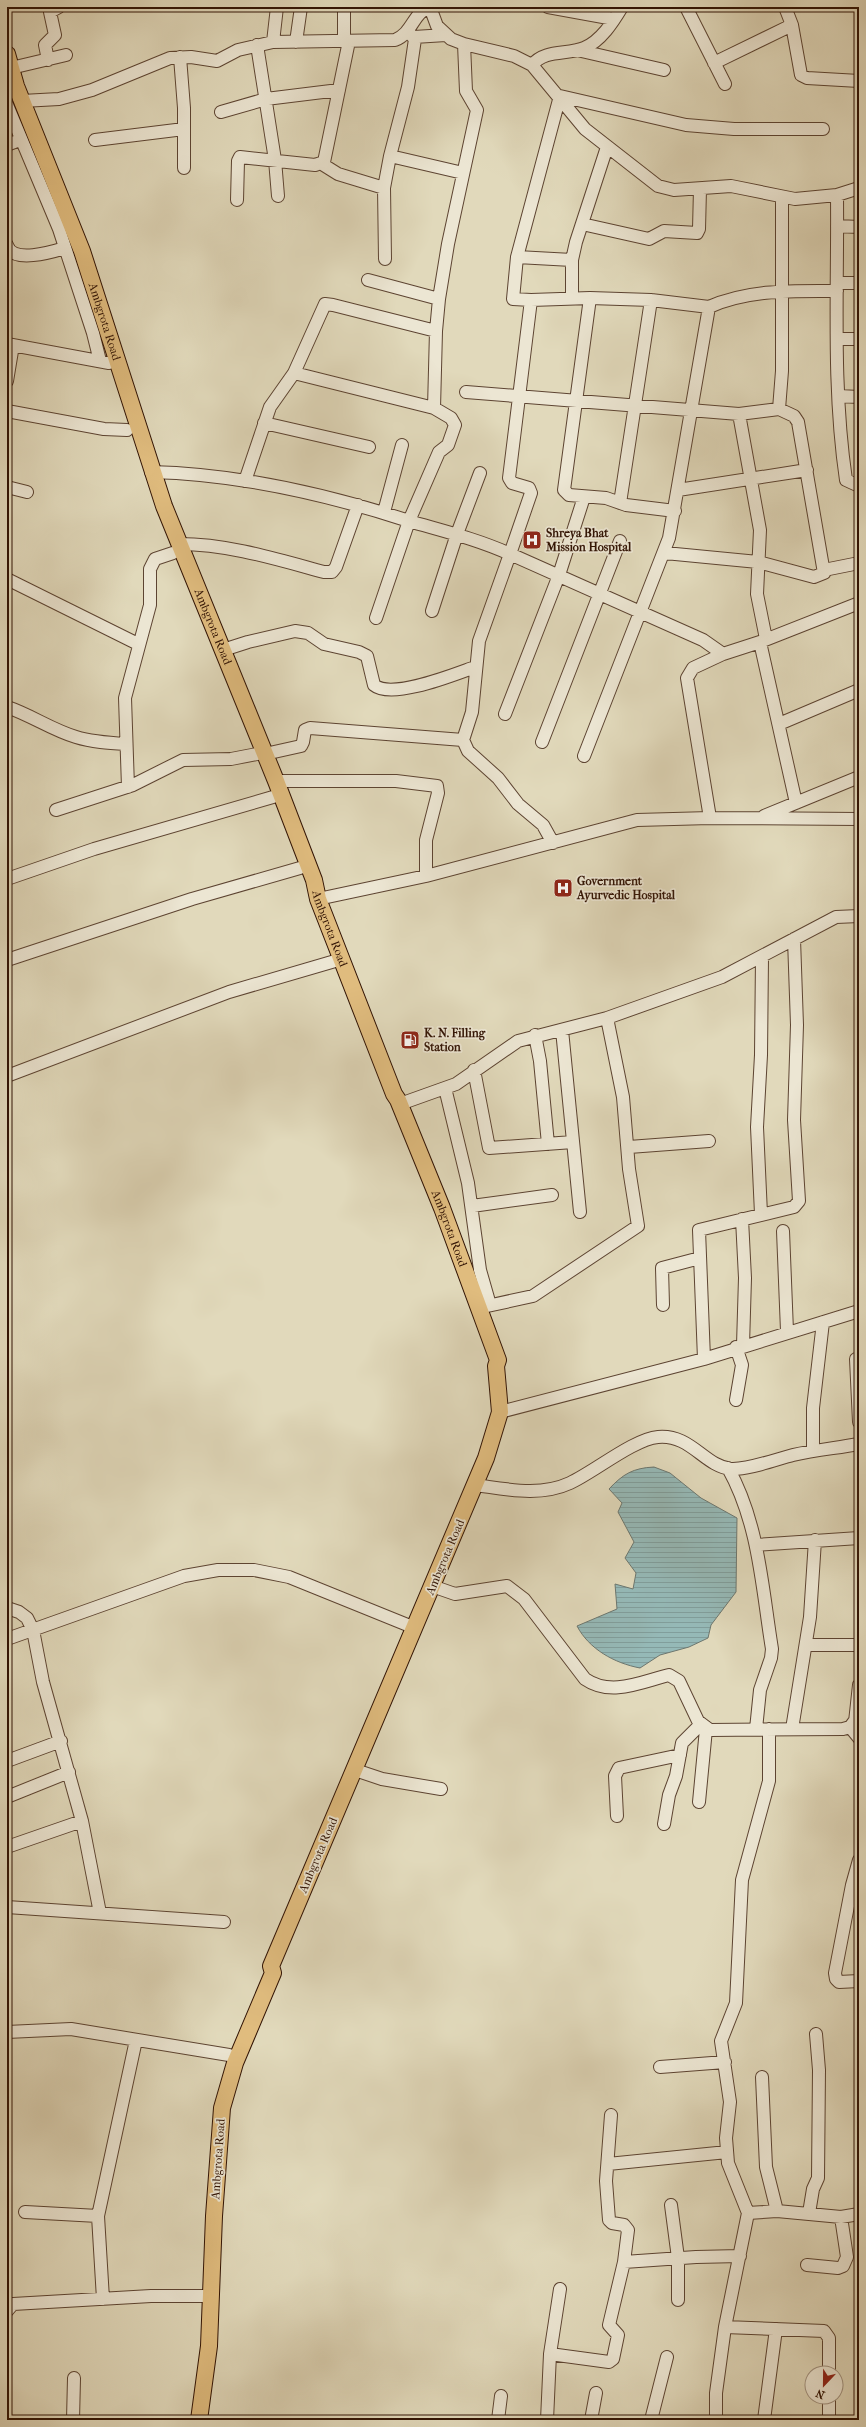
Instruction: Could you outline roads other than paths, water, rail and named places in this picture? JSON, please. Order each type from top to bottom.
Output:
[{"type":"main road","name":"Ambgrota Road","points":[[9,61],[15,103],[82,251],[176,548],[223,650],[261,754],[314,880],[316,895],[330,931],[398,1102],[484,1307],[498,1360],[496,1366],[500,1412],[475,1485],[271,1966],[273,1973],[235,2063],[222,2108],[214,2216],[209,2346],[199,2420]]},
{"type":"main road","points":[[7,90],[63,226],[104,362],[145,484],[176,548],[261,754]]},
{"type":"main road","points":[[275,789],[300,868],[308,886],[316,895]]},
{"type":"main road","points":[[398,1102],[394,1102],[401,1124],[451,1256],[471,1315],[492,1362],[496,1366]]},
{"type":"main road","points":[[191,2420],[203,2296],[208,2181],[216,2095],[229,2055],[265,1970],[271,1966]]},
{"type":"street","points":[[48,60],[45,45],[55,35],[50,12],[59,7]]},
{"type":"street","points":[[274,42],[277,7]]},
{"type":"street","points":[[296,42],[301,7]]},
{"type":"street","points":[[322,164],[326,160],[339,90],[346,41],[344,7]]},
{"type":"street","points":[[385,259],[384,188],[390,156],[408,87],[411,34],[420,12],[430,7],[437,26],[446,36]]},
{"type":"street","points":[[548,7],[614,19]]},
{"type":"street","points":[[532,65],[540,57],[577,50],[593,44],[622,7]]},
{"type":"street","points":[[786,7],[792,25],[801,75],[807,78],[859,81]]},
{"type":"street","points":[[690,8],[714,63],[725,84]]},
{"type":"street","points":[[714,63],[792,25]]},
{"type":"street","points":[[104,362],[93,333],[66,248],[20,140],[15,103],[71,96],[119,80],[159,61],[180,57],[217,61],[238,50],[274,42],[395,40],[411,34],[446,36],[464,44],[514,56],[532,65],[560,96],[585,129],[658,186],[674,190],[731,186],[747,188],[782,198],[812,198],[837,195],[859,188]]},
{"type":"street","points":[[434,408],[436,331],[440,299],[448,244],[477,110],[466,91],[464,44]]},
{"type":"street","points":[[257,45],[275,160],[278,196]]},
{"type":"street","points":[[577,50],[664,70]]},
{"type":"street","points":[[9,61],[48,60],[66,55]]},
{"type":"street","points":[[180,57],[184,129],[184,168]]},
{"type":"street","points":[[221,112],[266,98],[339,90]]},
{"type":"street","points":[[560,96],[686,125],[734,129],[823,130]]},
{"type":"street","points":[[560,96],[518,257],[513,299],[531,300],[572,297],[651,300],[709,306],[736,297],[837,287],[859,283]]},
{"type":"street","points":[[95,140],[184,129]]},
{"type":"street","points":[[7,145],[20,140]]},
{"type":"street","points":[[572,297],[572,260],[607,147]]},
{"type":"street","points":[[390,156],[463,173]]},
{"type":"street","points":[[237,200],[239,158],[322,164],[338,174],[384,188]]},
{"type":"street","points":[[582,224],[646,239],[655,238],[664,231],[697,233],[700,189]]},
{"type":"street","points":[[837,195],[837,339],[840,440],[846,480],[859,486]]},
{"type":"street","points":[[779,409],[782,370],[780,292],[782,198]]},
{"type":"street","points":[[837,226],[859,227]]},
{"type":"street","points":[[7,245],[9,251],[16,255],[53,252],[66,248]]},
{"type":"street","points":[[518,257],[572,260]]},
{"type":"street","points":[[368,280],[440,299]]},
{"type":"street","points":[[590,298],[564,486],[567,494],[584,497],[606,498],[620,503],[674,511]]},
{"type":"street","points":[[531,300],[509,478],[512,483],[529,488],[531,493],[479,641],[475,667],[472,712],[463,740],[468,751],[498,778],[518,804],[543,825],[553,843]]},
{"type":"street","points":[[620,503],[651,300]]},
{"type":"street","points":[[245,481],[264,423],[276,397],[294,373],[325,304],[436,331]]},
{"type":"street","points":[[584,756],[639,612],[665,553],[692,412],[709,306]]},
{"type":"street","points":[[837,339],[859,339]]},
{"type":"street","points":[[7,381],[10,345],[104,362]]},
{"type":"street","points":[[294,373],[434,408],[451,418],[455,425],[448,445],[438,452],[409,520],[376,618]]},
{"type":"street","points":[[466,392],[520,395],[692,412],[739,414],[779,409],[797,419],[824,570],[822,575],[814,576],[758,562],[665,553]]},
{"type":"street","points":[[839,396],[859,397]]},
{"type":"street","points":[[7,411],[104,429],[127,430]]},
{"type":"street","points":[[739,414],[760,530],[757,594],[763,641],[796,803]]},
{"type":"street","points":[[264,423],[369,447]]},
{"type":"street","points":[[384,512],[402,445]]},
{"type":"street","points":[[678,490],[807,470]]},
{"type":"street","points":[[152,472],[188,473],[245,481],[299,491],[384,512],[486,543],[708,643],[723,654]]},
{"type":"street","points":[[432,611],[457,534],[480,473]]},
{"type":"street","points":[[7,487],[27,492]]},
{"type":"street","points":[[505,714],[559,575],[584,497]]},
{"type":"street","points":[[128,787],[125,698],[138,644],[150,605],[150,566],[155,559],[176,548],[203,544],[250,552],[324,572],[332,572],[336,567],[358,505]]},
{"type":"street","points":[[542,742],[620,541]]},
{"type":"street","points":[[824,570],[859,563]]},
{"type":"street","points":[[7,579],[138,644]]},
{"type":"street","points":[[710,818],[687,678],[693,668],[723,654],[763,641],[859,603]]},
{"type":"street","points":[[223,650],[275,635],[305,631],[324,644],[359,652],[367,656],[374,685],[388,690],[432,683],[475,667]]},
{"type":"street","points":[[779,724],[859,690]]},
{"type":"street","points":[[7,707],[74,736],[89,740],[126,744]]},
{"type":"street","points":[[56,810],[128,787],[183,760],[231,759],[301,746],[304,742],[305,730],[310,728],[463,740]]},
{"type":"street","points":[[759,819],[859,777]]},
{"type":"street","points":[[7,879],[275,789],[396,782],[437,786],[438,793],[426,840],[426,876]]},
{"type":"street","points":[[316,895],[426,876],[637,820],[710,818],[859,819]]},
{"type":"street","points":[[7,960],[192,899],[300,868]]},
{"type":"street","points":[[398,1102],[445,1088],[462,1080],[510,1045],[535,1035],[562,1030],[607,1018],[722,977],[762,958],[836,917],[859,916]]},
{"type":"street","points":[[704,1358],[699,1230],[794,1207],[799,1202],[794,1120],[797,1025],[794,939]]},
{"type":"street","points":[[761,1214],[757,1128],[761,1055],[762,958]]},
{"type":"street","points":[[7,1076],[229,992],[342,959]]},
{"type":"street","points":[[445,1088],[472,1206],[484,1307],[533,1296],[590,1256],[637,1228],[638,1224],[629,1169],[629,1147],[620,1076],[607,1018]]},
{"type":"street","points":[[562,1030],[580,1212]]},
{"type":"street","points":[[535,1035],[540,1061],[548,1144]]},
{"type":"street","points":[[474,1070],[489,1148],[573,1142]]},
{"type":"street","points":[[629,1147],[709,1141]]},
{"type":"street","points":[[472,1206],[552,1195]]},
{"type":"street","points":[[736,1400],[742,1365],[739,1346],[745,1278],[742,1219]]},
{"type":"street","points":[[782,1231],[787,1331]]},
{"type":"street","points":[[663,1305],[662,1268],[700,1258]]},
{"type":"street","points":[[500,1412],[704,1358],[787,1331],[859,1311]]},
{"type":"street","points":[[813,1451],[813,1408],[823,1322]]},
{"type":"street","points":[[856,1359],[859,1422]]},
{"type":"street","points":[[475,1485],[533,1491],[561,1487],[583,1477],[646,1440],[659,1437],[682,1441],[715,1463],[728,1468],[737,1469],[813,1451],[859,1444]]},
{"type":"street","points":[[728,1468],[745,1504],[756,1545],[772,1649],[771,1658],[760,1690],[756,1729]]},
{"type":"street","points":[[756,1545],[859,1538]]},
{"type":"street","points":[[792,1729],[807,1645],[815,1540]]},
{"type":"street","points":[[7,1639],[184,1576],[218,1570],[254,1570],[289,1577],[415,1628]]},
{"type":"street","points":[[432,1586],[455,1594],[507,1586],[524,1599],[584,1679],[593,1685],[612,1689],[669,1675],[674,1676],[704,1726],[699,1802]]},
{"type":"street","points":[[7,1608],[19,1612],[27,1618],[33,1630],[44,1682],[82,1821],[100,1913]]},
{"type":"street","points":[[807,1645],[859,1645]]},
{"type":"street","points":[[859,1685],[854,1722],[859,1738]]},
{"type":"street","points":[[664,1824],[669,1795],[676,1776],[684,1738],[704,1726],[756,1729],[843,1729],[854,1722]]},
{"type":"street","points":[[716,2420],[716,2394],[725,2327],[748,2214],[734,2180],[727,2152],[730,2102],[721,2041],[736,2003],[742,1880],[770,1781],[769,1729]]},
{"type":"street","points":[[7,1760],[61,1741]]},
{"type":"street","points":[[617,1816],[615,1776],[619,1768],[680,1754]]},
{"type":"street","points":[[355,1770],[382,1779],[441,1789]]},
{"type":"street","points":[[7,1797],[69,1772]]},
{"type":"street","points":[[7,1847],[82,1821]]},
{"type":"street","points":[[859,1860],[854,1903],[836,1979],[839,1982],[859,1982]]},
{"type":"street","points":[[7,1907],[224,1922]]},
{"type":"street","points":[[7,2032],[71,2029],[229,2055]]},
{"type":"street","points":[[809,2213],[813,2189],[818,2178],[819,2070],[816,2034]]},
{"type":"street","points":[[103,2299],[98,2216],[136,2040]]},
{"type":"street","points":[[660,2067],[725,2062]]},
{"type":"street","points":[[762,2077],[766,2167],[777,2212]]},
{"type":"street","points":[[550,2354],[611,2361],[618,2335],[609,2325],[624,2262],[628,2230],[624,2225],[612,2223],[609,2220],[606,2199],[611,2115]]},
{"type":"street","points":[[608,2164],[727,2152]]},
{"type":"street","points":[[671,2205],[678,2258],[678,2300]]},
{"type":"street","points":[[25,2212],[98,2216]]},
{"type":"street","points":[[748,2214],[777,2212],[809,2213],[841,2217],[859,2214]]},
{"type":"street","points":[[807,2265],[838,2268],[843,2266],[847,2257],[841,2217]]},
{"type":"street","points":[[624,2262],[678,2258],[740,2256]]},
{"type":"street","points":[[547,2420],[550,2354],[560,2289]]},
{"type":"street","points":[[7,2311],[13,2304],[103,2299],[203,2296]]},
{"type":"street","points":[[725,2327],[827,2332],[829,2338],[829,2365]]},
{"type":"street","points":[[764,2420],[776,2329]]},
{"type":"street","points":[[651,2420],[667,2357]]},
{"type":"street","points":[[73,2420],[74,2378]]},
{"type":"street","points":[[591,2420],[596,2393]]},
{"type":"street","points":[[498,2420],[501,2396]]},
{"type":"street","points":[[829,2405],[829,2420]]},
{"type":"water","points":[[654,1467],[670,1473],[701,1498],[737,1518],[736,1592],[711,1625],[708,1638],[689,1647],[660,1655],[640,1668],[621,1663],[603,1654],[588,1642],[577,1626],[617,1609],[615,1584],[633,1589],[636,1573],[625,1558],[634,1542],[618,1512],[622,1503],[609,1489],[619,1479],[634,1470]]},
{"type":"place","name":"Shreya Bhat Mission Hospital","points":[[532,540]]},
{"type":"place","name":"Government Ayurvedic Hospital","points":[[563,888]]},
{"type":"place","name":"K. N. Filling Station","points":[[410,1040]]}]
